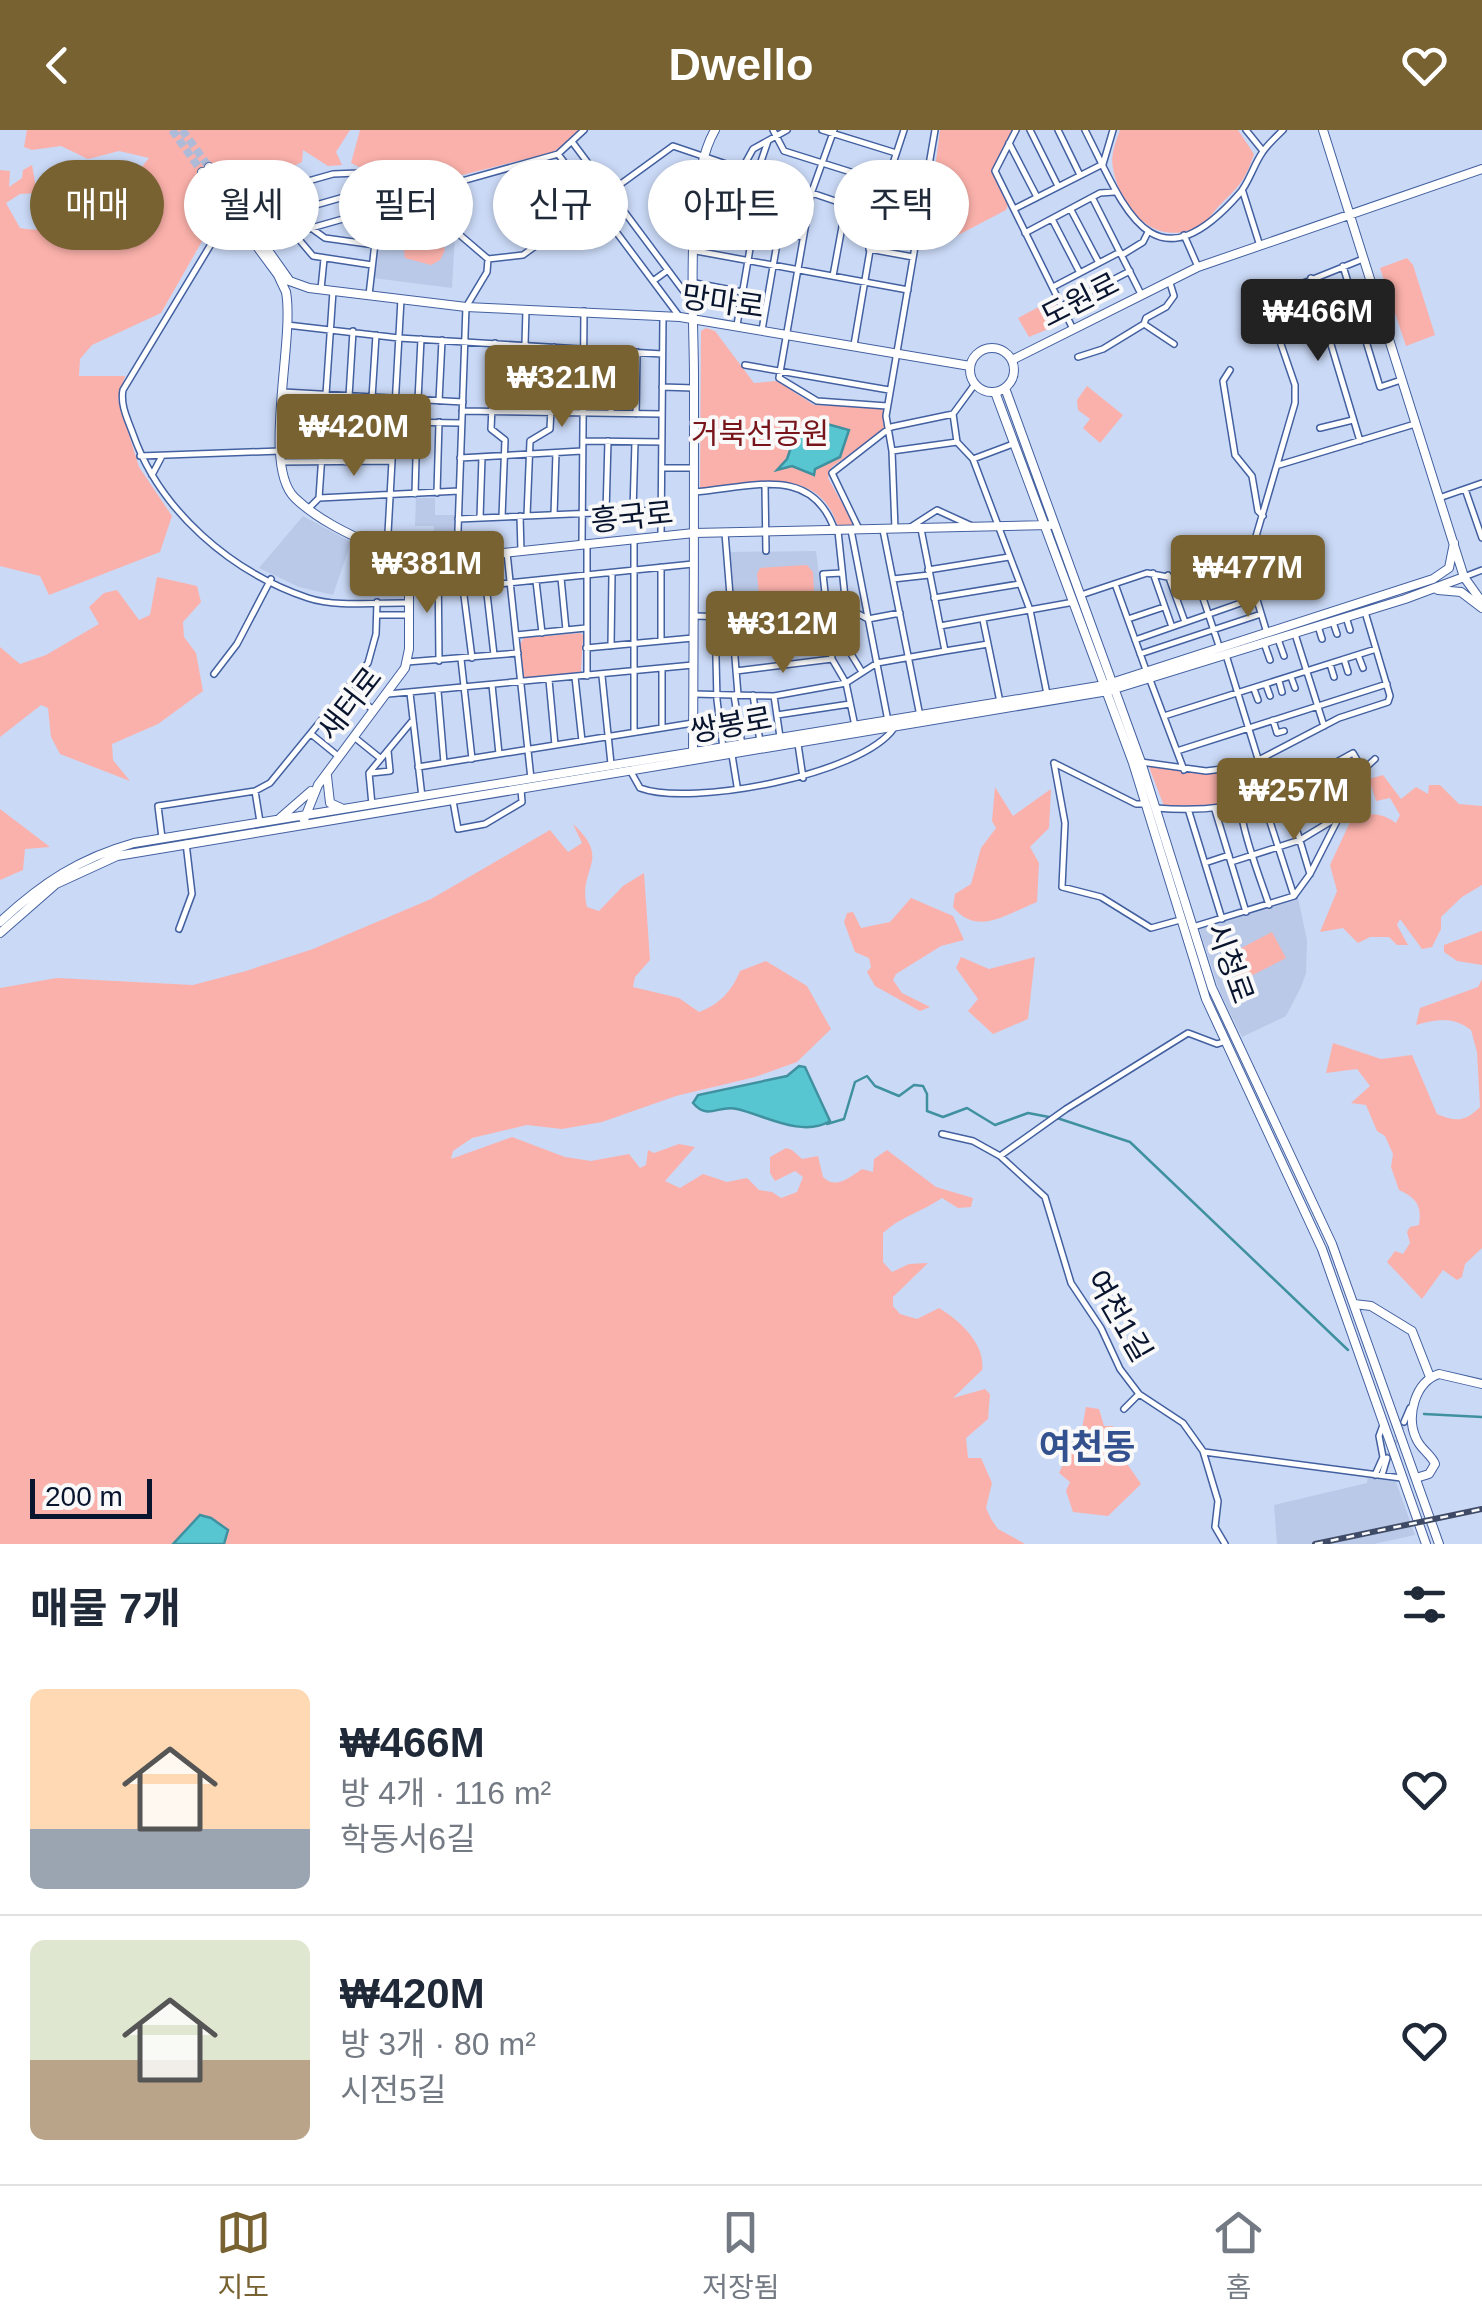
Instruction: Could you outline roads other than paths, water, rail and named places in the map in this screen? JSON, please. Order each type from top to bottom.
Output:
[{"type":"street","points":[[473,178],[558,154],[584,130]]},
{"type":"street","points":[[703,158],[715,130]]},
{"type":"street","points":[[745,160],[773,135],[787,130]]},
{"type":"street","points":[[822,130],[896,153]]},
{"type":"street","points":[[894,160],[904,130]]},
{"type":"street","points":[[930,160],[935,130]]},
{"type":"street","points":[[1016,130],[995,171],[1073,329]]},
{"type":"street","points":[[1030,130],[1058,186]]},
{"type":"street","points":[[1058,130],[1080,175]]},
{"type":"street","points":[[1084,130],[1130,218],[1148,232],[1164,236],[1206,228],[1242,190],[1262,152],[1283,130]]},
{"type":"street","points":[[1246,130],[1262,152]]},
{"type":"street","points":[[1322,130],[1464,576],[1478,589],[1482,605]]},
{"type":"street","points":[[814,186],[834,132]]},
{"type":"street","points":[[1014,209],[1102,164],[1111,132]]},
{"type":"street","points":[[773,135],[784,151],[834,168]]},
{"type":"street","points":[[765,160],[773,135]]},
{"type":"street","points":[[572,143],[585,160]]},
{"type":"street","points":[[1010,143],[1037,197]]},
{"type":"street","points":[[628,178],[673,146],[709,160]]},
{"type":"street","points":[[558,154],[563,160]]},
{"type":"street","name":"도원로","points":[[1012,360],[1168,280],[1482,169]]},
{"type":"street","points":[[1242,190],[1260,246]]},
{"type":"street","points":[[1026,233],[1107,191],[1116,194]]},
{"type":"street","points":[[1093,199],[1142,294]]},
{"type":"street","points":[[1071,210],[1099,263]]},
{"type":"street","points":[[628,217],[694,305]]},
{"type":"street","points":[[1052,219],[1080,273]]},
{"type":"street","points":[[1053,287],[1144,242],[1148,232]]},
{"type":"street","points":[[1184,234],[1198,268]]},
{"type":"street","points":[[473,246],[488,259],[522,255],[529,250]]},
{"type":"street","points":[[628,249],[680,317]]},
{"type":"street","points":[[206,250],[123,390],[122,400],[140,456],[186,522],[237,562],[324,602],[409,602]]},
{"type":"street","points":[[261,250],[278,276],[287,313],[280,451],[287,488],[308,509],[410,563]]},
{"type":"street","points":[[268,250],[292,284]]},
{"type":"street","points":[[305,250],[324,260],[372,265]]},
{"type":"street","points":[[370,295],[374,250]]},
{"type":"street","points":[[737,326],[750,250]]},
{"type":"street","points":[[762,330],[775,250]]},
{"type":"street","points":[[801,250],[780,378],[817,401],[886,406]]},
{"type":"street","points":[[833,276],[838,250]]},
{"type":"street","points":[[854,345],[870,250],[913,257]]},
{"type":"street","points":[[895,529],[886,406],[914,250]]},
{"type":"street","points":[[693,758],[696,251],[908,290]]},
{"type":"street","points":[[457,558],[466,307],[487,272],[488,259]]},
{"type":"street","points":[[1266,298],[1363,259]]},
{"type":"street","points":[[321,289],[324,260]]},
{"type":"street","points":[[1343,266],[1380,387],[1402,380]]},
{"type":"street","points":[[652,281],[668,270]]},
{"type":"street","points":[[1062,306],[1130,271]]},
{"type":"street","name":"망마로","points":[[278,276],[309,288],[466,307],[680,317],[970,366]]},
{"type":"street","points":[[1311,278],[1360,441]]},
{"type":"street","name":"도원로","points":[[1078,357],[1103,349],[1166,307],[1174,297],[1168,280]]},
{"type":"street","points":[[694,283],[742,292]]},
{"type":"street","points":[[287,313],[296,294],[309,288]]},
{"type":"street","points":[[1262,289],[1296,394],[1279,466],[1247,567],[1268,633]]},
{"type":"street","points":[[308,509],[319,498],[333,290]]},
{"type":"street","points":[[387,551],[401,299]]},
{"type":"street","points":[[523,412],[526,309]]},
{"type":"street","points":[[584,311],[582,514],[587,676]]},
{"type":"street","points":[[287,313],[330,327],[399,338],[662,354]]},
{"type":"street","points":[[662,536],[663,316]]},
{"type":"street","points":[[1363,330],[1383,323]]},
{"type":"street","points":[[1144,324],[1174,344]]},
{"type":"street","points":[[345,462],[353,330]]},
{"type":"street","points":[[368,461],[376,334]]},
{"type":"street","points":[[418,400],[420,339]]},
{"type":"street","points":[[439,401],[442,340]]},
{"type":"street","points":[[495,344],[492,429],[504,438],[502,517]]},
{"type":"street","points":[[521,551],[531,438],[549,431],[554,347]]},
{"type":"street","points":[[989,348],[1000,349],[1012,360],[1014,376],[1000,390],[975,384],[970,366],[978,354],[989,348]]},
{"type":"street","points":[[611,413],[612,350]]},
{"type":"street","points":[[636,414],[637,352]]},
{"type":"street","points":[[745,365],[889,390]]},
{"type":"street","points":[[1230,370],[1223,382],[1235,455],[1252,476],[1258,511],[1263,516]]},
{"type":"street","points":[[975,384],[953,414],[957,442],[974,458],[1030,610],[1047,694]]},
{"type":"street","points":[[662,387],[694,388]]},
{"type":"street","name":"시청로","points":[[1000,390],[1014,444],[1050,525]]},
{"type":"street","name":"시청로","points":[[1000,390],[1141,762],[1156,808],[1180,920],[1203,990],[1332,1244],[1439,1544]]},
{"type":"street","points":[[283,392],[462,402]]},
{"type":"street","points":[[462,411],[662,414]]},
{"type":"street","points":[[631,772],[638,787],[673,796],[803,778],[872,749],[891,724],[868,618],[855,530],[832,473],[887,431],[926,417],[953,414]]},
{"type":"street","points":[[1320,428],[1353,420]]},
{"type":"street","points":[[394,422],[462,423]]},
{"type":"street","points":[[415,494],[417,422]]},
{"type":"street","points":[[436,493],[439,422]]},
{"type":"street","points":[[1279,466],[1416,424]]},
{"type":"street","points":[[584,440],[662,442]]},
{"type":"street","points":[[606,512],[608,441]]},
{"type":"street","points":[[633,512],[635,442]]},
{"type":"street","points":[[892,451],[957,442]]},
{"type":"street","points":[[974,458],[1014,444]]},
{"type":"street","points":[[140,456],[280,451]]},
{"type":"street","points":[[460,458],[582,451]]},
{"type":"street","points":[[554,515],[556,452]]},
{"type":"street","points":[[152,475],[162,456]]},
{"type":"street","points":[[480,518],[482,457]]},
{"type":"street","points":[[280,462],[392,461]]},
{"type":"street","points":[[662,468],[694,468]]},
{"type":"street","points":[[1439,498],[1482,483]]},
{"type":"street","points":[[694,492],[781,484],[807,490],[822,503],[837,531],[851,654],[862,672]]},
{"type":"street","points":[[765,486],[766,552]]},
{"type":"street","points":[[1465,488],[1482,538]]},
{"type":"street","points":[[319,498],[459,491]]},
{"type":"street","points":[[458,519],[662,510]]},
{"type":"street","points":[[908,529],[910,524],[937,510],[980,528]]},
{"type":"street","name":"흥국로","points":[[410,563],[694,533],[1050,525]]},
{"type":"street","points":[[921,529],[945,651]]},
{"type":"street","points":[[883,530],[920,716]]},
{"type":"street","points":[[725,532],[742,745]]},
{"type":"street","points":[[634,539],[634,732]]},
{"type":"street","name":"쌍봉로","points":[[1223,652],[1333,622],[1443,575],[1451,564],[1454,544]]},
{"type":"street","points":[[507,553],[531,780]]},
{"type":"street","points":[[893,579],[1009,557]]},
{"type":"street","points":[[438,560],[439,661]]},
{"type":"street","name":"새터로","points":[[304,820],[318,785],[388,694],[407,662],[410,563]]},
{"type":"street","points":[[439,590],[694,564]]},
{"type":"street","points":[[660,641],[661,567]]},
{"type":"street","points":[[940,626],[1078,599],[1152,574],[1198,583],[1247,567]]},
{"type":"street","points":[[1464,576],[1482,570]]},
{"type":"street","points":[[611,646],[612,572]]},
{"type":"street","points":[[842,573],[824,574],[832,659],[846,683],[856,726]]},
{"type":"street","points":[[1152,574],[1172,627]]},
{"type":"street","points":[[1168,575],[1185,622]]},
{"type":"street","name":"쌍봉로","points":[[0,933],[67,878],[117,856],[163,842],[186,844],[346,809],[612,767],[732,755],[1110,687],[1223,652],[1268,633],[1405,599],[1464,576]]},
{"type":"street","points":[[560,578],[566,630]]},
{"type":"street","points":[[214,674],[236,644],[270,579]]},
{"type":"street","points":[[536,580],[542,633]]},
{"type":"street","points":[[1198,583],[1259,762]]},
{"type":"street","points":[[934,598],[1019,584]]},
{"type":"street","points":[[1115,584],[1184,770]]},
{"type":"street","points":[[486,585],[494,656]]},
{"type":"street","points":[[463,588],[472,658]]},
{"type":"street","points":[[1405,599],[1454,589],[1482,605]]},
{"type":"street","points":[[1135,640],[1256,598]]},
{"type":"street","points":[[163,842],[158,806],[254,791],[270,783],[368,663],[378,616],[377,602]]},
{"type":"street","points":[[1232,606],[1237,622]]},
{"type":"street","points":[[1128,619],[1164,607]]},
{"type":"street","points":[[1141,762],[1184,770],[1247,766],[1324,726],[1388,702],[1363,607]]},
{"type":"street","points":[[847,608],[868,618],[900,613]]},
{"type":"street","points":[[1140,654],[1262,614]]},
{"type":"street","points":[[378,616],[409,616]]},
{"type":"street","points":[[693,616],[731,617]]},
{"type":"street","points":[[715,617],[723,748]]},
{"type":"street","points":[[1346,617],[1350,630]]},
{"type":"street","points":[[983,620],[1000,702]]},
{"type":"street","points":[[1333,622],[1337,634]]},
{"type":"street","points":[[1318,626],[1322,640]]},
{"type":"street","points":[[516,636],[586,628]]},
{"type":"street","points":[[1294,634],[1324,726]]},
{"type":"street","points":[[586,648],[693,638]]},
{"type":"street","points":[[1278,638],[1284,656]]},
{"type":"street","points":[[1264,643],[1270,660]]},
{"type":"street","points":[[693,694],[774,696],[846,683],[877,663],[988,644]]},
{"type":"street","points":[[1164,716],[1376,648]]},
{"type":"street","points":[[407,662],[518,653]]},
{"type":"street","points":[[1358,654],[1362,668]]},
{"type":"street","points":[[462,658],[472,758]]},
{"type":"street","points":[[736,671],[832,659]]},
{"type":"street","points":[[1344,659],[1348,672]]},
{"type":"street","points":[[1330,664],[1334,677]]},
{"type":"street","points":[[388,694],[693,665]]},
{"type":"street","points":[[662,668],[662,728]]},
{"type":"street","points":[[602,674],[612,767]]},
{"type":"street","points":[[575,677],[582,741]]},
{"type":"street","points":[[1291,677],[1294,688]]},
{"type":"street","points":[[549,680],[555,745]]},
{"type":"street","points":[[1279,681],[1282,692]]},
{"type":"street","points":[[1177,751],[1386,684]]},
{"type":"street","points":[[492,685],[499,754]]},
{"type":"street","points":[[1266,685],[1270,696]]},
{"type":"street","name":"시청로","points":[[1110,687],[1146,804],[1230,1039],[1322,1249],[1426,1544]]},
{"type":"street","name":"쌍봉로","points":[[0,922],[34,890],[73,864],[104,852],[263,822],[452,800],[631,772],[723,748],[1110,687]]},
{"type":"street","points":[[348,688],[375,711]]},
{"type":"street","points":[[1254,689],[1258,700]]},
{"type":"street","points":[[438,691],[444,763]]},
{"type":"street","points":[[410,694],[422,798]]},
{"type":"street","points":[[753,695],[760,742]]},
{"type":"street","points":[[774,696],[780,739]]},
{"type":"street","points":[[777,715],[850,704]]},
{"type":"street","points":[[372,805],[370,773],[413,720]]},
{"type":"street","points":[[1273,720],[1277,733],[1284,731]]},
{"type":"street","points":[[418,767],[693,723]]},
{"type":"street","points":[[312,734],[338,756]]},
{"type":"street","points":[[354,737],[380,758]]},
{"type":"street","points":[[798,744],[803,778]]},
{"type":"street","points":[[370,773],[390,770],[388,748]]},
{"type":"street","points":[[1156,808],[1214,809],[1262,800],[1353,754],[1363,770]]},
{"type":"street","points":[[732,755],[737,786]]},
{"type":"street","points":[[1193,927],[1294,896],[1310,874],[1363,770],[1375,759]]},
{"type":"street","points":[[1146,804],[1136,804],[1054,763],[1065,823],[1062,888],[1102,897],[1151,928],[1180,920]]},
{"type":"street","points":[[1247,766],[1240,777],[1239,806],[1270,905]]},
{"type":"street","points":[[329,770],[326,782],[330,803],[346,809]]},
{"type":"street","points":[[1293,816],[1358,780]]},
{"type":"street","points":[[254,791],[263,822],[284,816],[318,785]]},
{"type":"street","points":[[452,800],[458,830],[485,824],[522,802],[520,789]]},
{"type":"street","points":[[1285,791],[1310,874]]},
{"type":"street","points":[[1262,800],[1294,896]]},
{"type":"street","points":[[1214,809],[1246,912]]},
{"type":"street","points":[[1189,810],[1222,919]]},
{"type":"street","points":[[1205,863],[1278,848],[1342,815]]},
{"type":"street","points":[[179,929],[192,894],[186,844]]},
{"type":"street","points":[[1000,1156],[1187,1034],[1216,1044],[1230,1039]]},
{"type":"street","name":"여천1길","points":[[942,1134],[973,1140],[1000,1156],[1046,1197],[1072,1286],[1101,1328],[1120,1370],[1139,1394],[1183,1423],[1202,1452],[1218,1501],[1215,1528],[1225,1544]]},
{"type":"street","points":[[1354,1304],[1365,1303],[1410,1329],[1434,1376],[1482,1384]]},
{"type":"street","points":[[1404,1422],[1434,1376]]},
{"type":"street","points":[[1124,1409],[1139,1394]]},
{"type":"street","points":[[1202,1452],[1405,1480],[1416,1478],[1431,1472],[1435,1462],[1421,1448],[1414,1432],[1415,1402]]},
{"type":"street","points":[[1379,1475],[1382,1457],[1378,1436],[1384,1423]]},
{"type":"street","points":[[1379,1475],[1387,1458]]},
{"type":"waterway","points":[[827,1124],[844,1119],[855,1082],[867,1076],[875,1086],[899,1096],[914,1085],[923,1086],[927,1111],[943,1117],[967,1108],[995,1125],[1028,1113],[1049,1117]]},
{"type":"waterway","points":[[1057,1118],[1130,1142],[1348,1350]]},
{"type":"waterway","points":[[1424,1414],[1482,1417]]},
{"type":"tunnel","points":[[172,130],[193,160]]},
{"type":"tunnel","points":[[182,130],[204,160]]},
{"type":"tunnel","points":[[1387,1458],[1404,1422]]},
{"type":"railway","points":[[1315,1544],[1482,1509]]},
{"type":"district","name":"여천동","points":[[1087,1447]]},
{"type":"park label","name":"거북선공원","points":[[760,434]]}]
